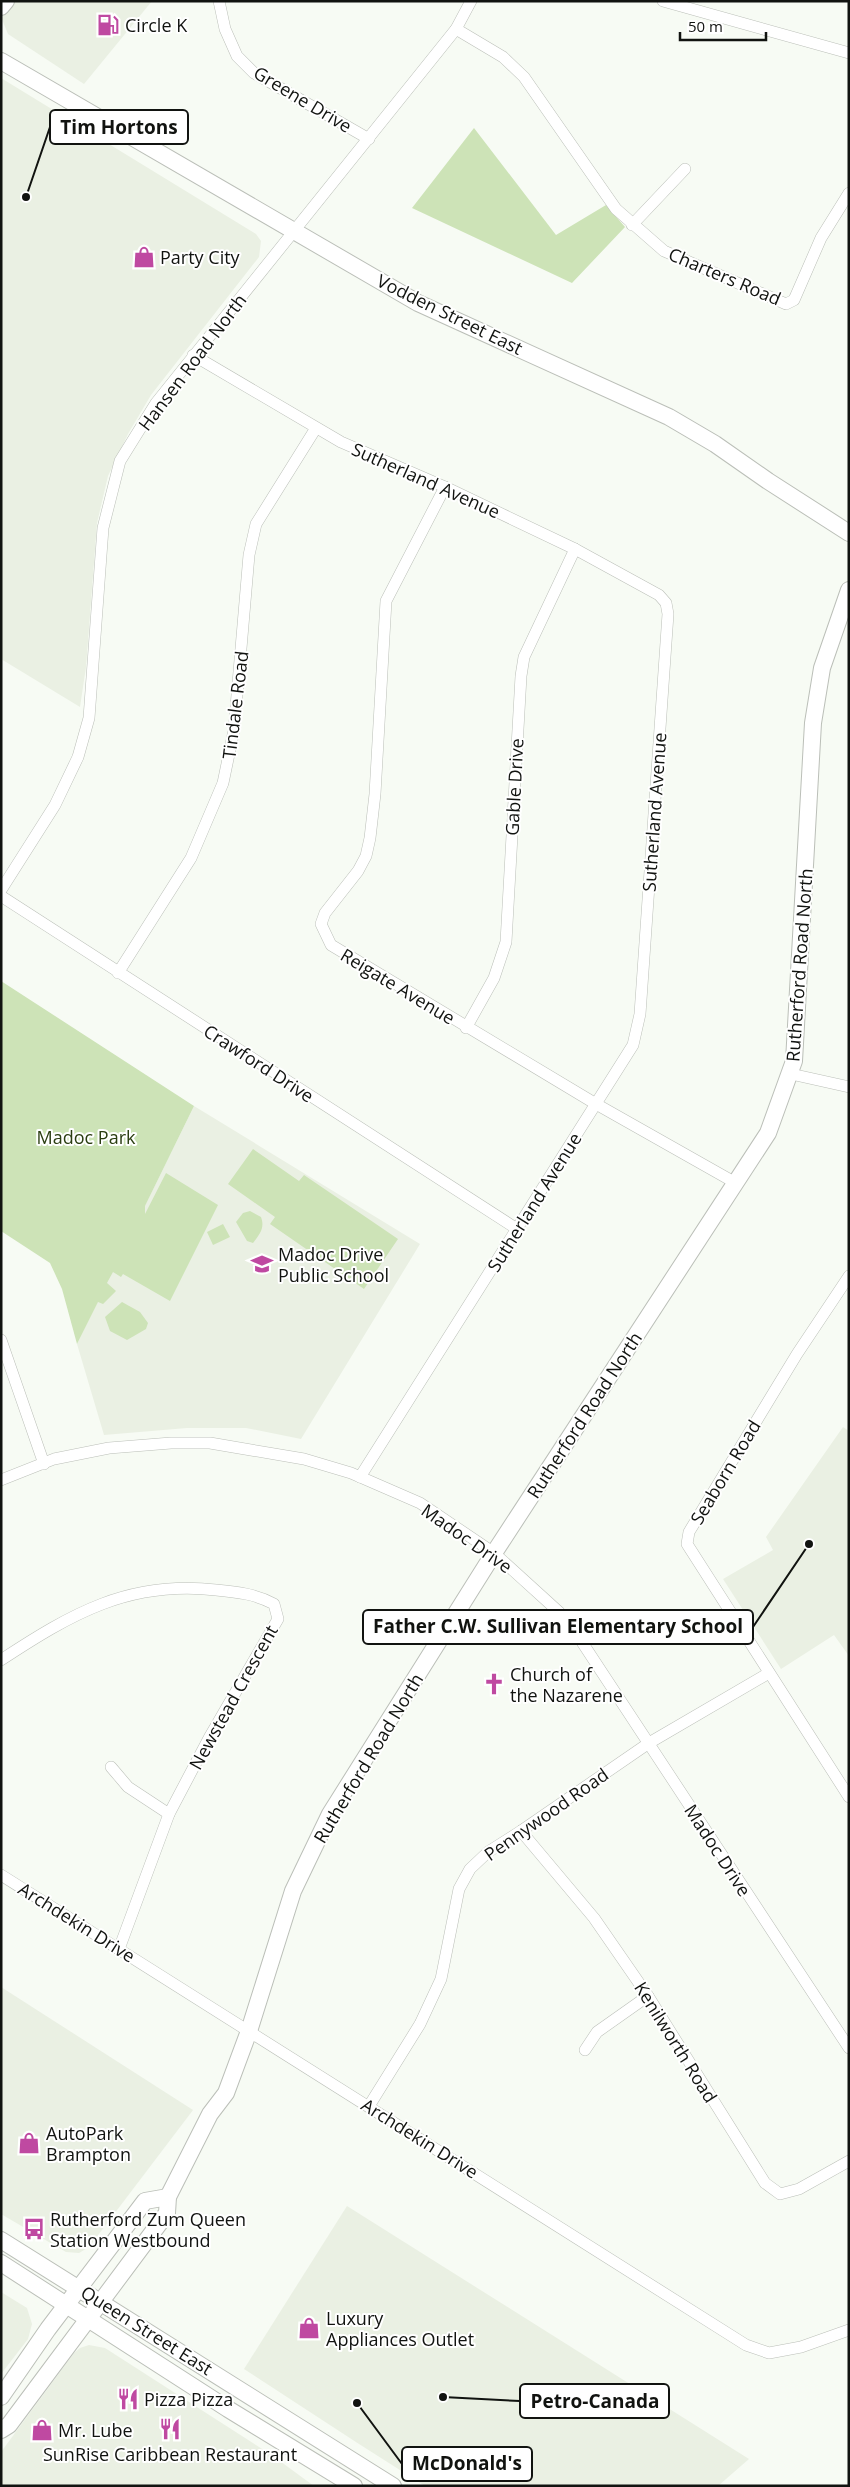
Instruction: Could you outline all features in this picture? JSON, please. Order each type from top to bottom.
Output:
[{"type":"street","points":[[1,7],[6,1]]},
{"type":"street","name":"Greene Drive","points":[[219,1],[225,29],[237,56],[254,73],[369,139]]},
{"type":"street","name":"Hansen Road North","points":[[1,890],[55,805],[78,757],[89,718],[94,673],[100,557],[104,528],[120,461],[156,403],[192,355],[369,139],[456,28],[471,1]]},
{"type":"street","points":[[663,1],[849,53]]},
{"type":"street","name":"Charters Road","points":[[456,28],[502,57],[524,77],[616,209],[632,225],[664,251],[786,304],[794,300],[821,238],[849,193]]},
{"type":"street","name":"Vodden Street East","points":[[1,60],[418,303],[669,417],[715,444],[768,481],[849,532]]},
{"type":"street","points":[[632,225],[685,169]]},
{"type":"street","name":"Sutherland Avenue","points":[[192,355],[341,442],[445,486],[575,548],[660,595],[666,604],[668,614],[640,1014],[633,1044],[360,1477]]},
{"type":"street","name":"Tindale Road","points":[[118,973],[191,858],[223,783],[234,730],[249,555],[256,524],[316,428]]},
{"type":"street","name":"Reigate Avenue","points":[[445,486],[386,601],[375,794],[366,856],[358,871],[331,903],[322,924],[331,945],[466,1028],[734,1182]]},
{"type":"street","name":"Gable Drive","points":[[466,1028],[494,978],[506,942],[521,676],[524,657],[575,548]]},
{"type":"street","name":"Rutherford Road North","points":[[1,2430],[9,2425],[167,2213],[168,2197],[210,2114],[226,2093],[249,2031],[293,1891],[330,1814],[494,1553],[734,1182],[768,1133],[791,1074],[794,1061],[813,723],[822,668],[849,590]]},
{"type":"street","name":"Crawford Drive","points":[[1,896],[517,1229]]},
{"type":"street","points":[[791,1074],[849,1087]]},
{"type":"street","name":"Seaborn Road","points":[[849,1276],[797,1354],[689,1532],[687,1544],[692,1555],[849,1797]]},
{"type":"street","points":[[1,1340],[44,1464]]},
{"type":"street","name":"Madoc Drive","points":[[1,1480],[54,1459],[109,1448],[210,1442],[304,1458],[360,1477],[420,1503],[494,1553],[559,1612],[578,1636],[849,2048]]},
{"type":"street","name":"Newstead Crescent","points":[[1,1660],[78,1613],[127,1594],[187,1587],[260,1596],[274,1604],[278,1619],[208,1738],[169,1814],[120,1949]]},
{"type":"street","name":"Pennywood Road","points":[[369,2106],[420,2024],[441,1979],[459,1888],[470,1870],[488,1852],[649,1743],[769,1673]]},
{"type":"street","points":[[111,1767],[128,1787],[169,1814]]},
{"type":"street","name":"Kenilworth Road","points":[[521,1831],[594,1918],[648,1996],[765,2183],[780,2194],[799,2190],[849,2161]]},
{"type":"street","name":"Archdekin Drive","points":[[1,1875],[746,2345],[769,2352],[801,2347],[849,2330]]},
{"type":"street","points":[[585,2050],[597,2032],[648,1996]]},
{"type":"street","points":[[1,2397],[145,2200],[168,2197]]},
{"type":"street","name":"Queen Street East","points":[[1,2240],[393,2486]]},
{"type":"street","name":"Queen Street East","points":[[1,2264],[89,2318],[228,2409],[354,2486]]},
{"type":"shaded area","points":[[13,1],[152,1],[84,84],[8,34],[1,17]]},
{"type":"shaded area","points":[[1,78],[256,234],[261,241],[259,257],[151,395],[128,434],[108,476],[97,523],[86,667],[80,707],[1,659]]},
{"type":"shaded area","name":"Madoc Drive Public School","points":[[194,1106],[420,1244],[301,1439],[246,1428],[187,1428],[104,1435],[77,1344]]},
{"type":"shaded area","points":[[843,1427],[849,1431],[849,1656],[834,1635],[781,1669],[723,1579],[773,1550],[766,1537]]},
{"type":"shaded area","points":[[1,1987],[193,2110],[89,2247],[79,2253],[66,2252],[1,2214]]},
{"type":"shaded area","points":[[347,2206],[749,2459],[718,2486],[425,2486],[244,2369]]},
{"type":"shaded area","points":[[1,2292],[27,2308],[32,2324],[28,2339],[1,2374]]},
{"type":"shaded area","points":[[89,2345],[105,2348],[273,2456],[314,2486],[1,2486],[1,2452],[74,2353],[80,2348]]},
{"type":"green space","points":[[474,128],[556,235],[606,205],[625,227],[572,283],[412,208]]},
{"type":"green space","name":"Madoc Park","points":[[1,981],[194,1106],[145,1206],[145,1214],[166,1173],[218,1205],[170,1301],[123,1274],[121,1277],[113,1272],[107,1283],[116,1291],[103,1304],[98,1302],[77,1344],[62,1289],[50,1263],[1,1231]]},
{"type":"green space","points":[[253,1149],[299,1181],[304,1175],[398,1239],[364,1289],[270,1224],[275,1217],[228,1184]]},
{"type":"green space","points":[[250,1211],[261,1217],[262,1221],[261,1231],[253,1243],[247,1241],[236,1222],[243,1213]]},
{"type":"green space","points":[[223,1224],[230,1237],[213,1245],[207,1232]]},
{"type":"green space","points":[[122,1302],[140,1312],[148,1323],[146,1329],[127,1340],[110,1331],[105,1317]]},
{"type":"place","name":"Circle K","points":[[108,25]]},
{"type":"place","name":"Tim Hortons","points":[[26,197]]},
{"type":"place","name":"Party City","points":[[144,257]]},
{"type":"place","name":"Madoc Drive Public School","points":[[262,1264]]},
{"type":"place","name":"Father C.W. Sullivan Elementary School","points":[[809,1544]]},
{"type":"place","name":"Church of the Nazarene","points":[[494,1684]]},
{"type":"place","name":"AutoPark Brampton","points":[[29,2143]]},
{"type":"place","name":"Rutherford Zum Queen Station Westbound","points":[[34,2229]]},
{"type":"place","name":"Luxury Appliances Outlet","points":[[309,2328]]},
{"type":"place","name":"Petro-Canada","points":[[443,2397]]},
{"type":"place","name":"Pizza Pizza","points":[[128,2399]]},
{"type":"place","name":"McDonald's","points":[[357,2403]]},
{"type":"place","name":"SunRise Caribbean Restaurant","points":[[170,2429]]},
{"type":"place","name":"Mr. Lube","points":[[42,2430]]}]
